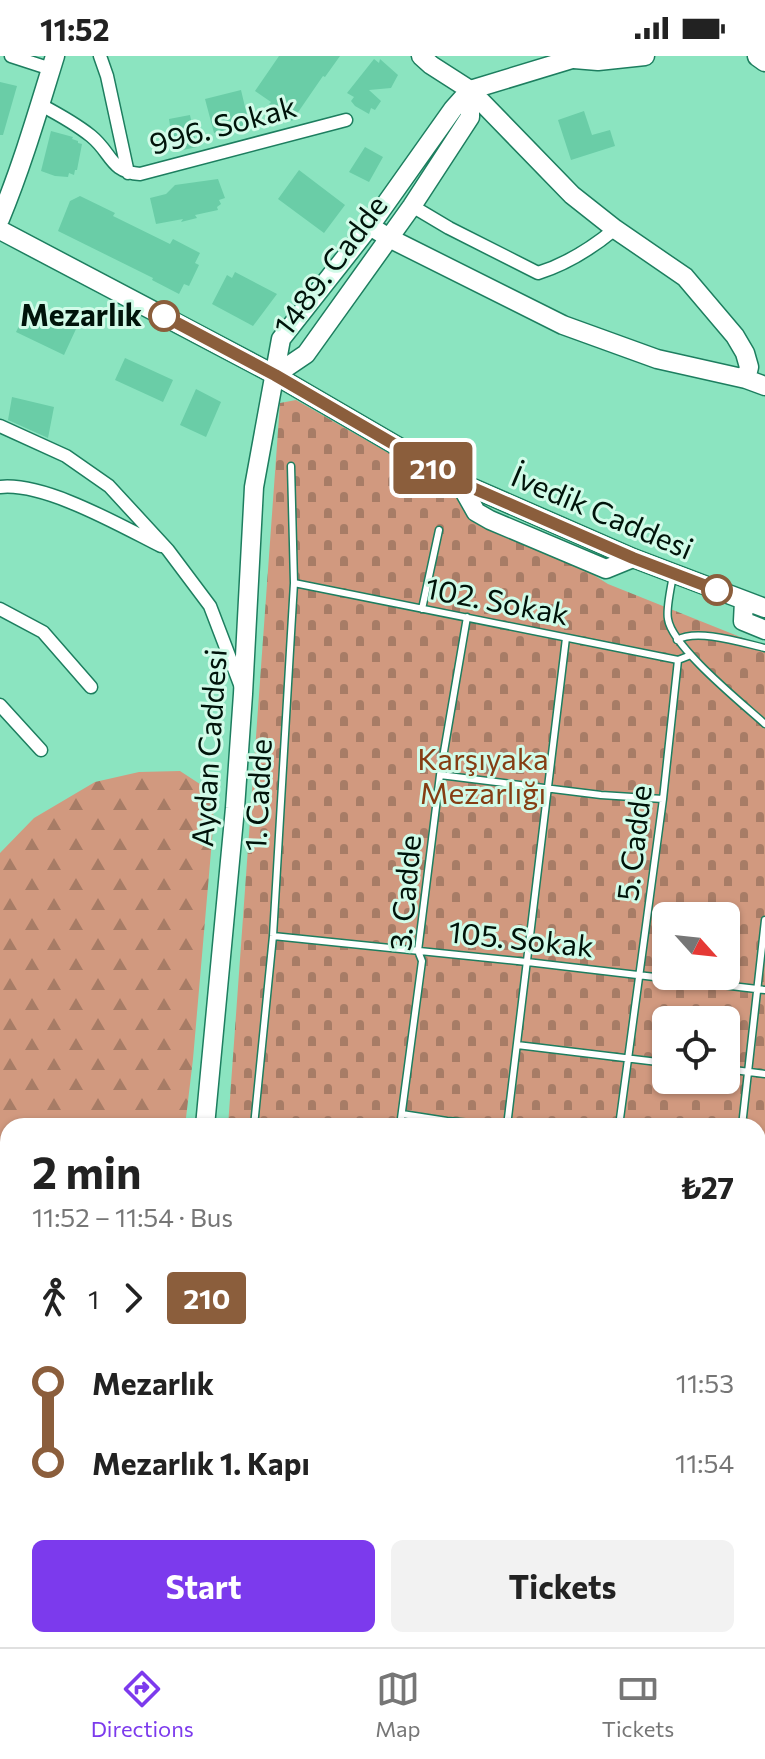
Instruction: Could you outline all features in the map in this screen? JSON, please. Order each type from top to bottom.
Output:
[{"type":"main road","points":[[758,56],[765,61]]},
{"type":"street","points":[[0,219],[53,63],[11,56]]},
{"type":"street","points":[[100,56],[128,173]]},
{"type":"street","points":[[421,56],[470,90],[572,195],[685,277],[735,336],[749,367],[746,379]]},
{"type":"street","points":[[470,90],[578,58],[598,61],[645,56]]},
{"type":"street","name":"1489. Cadde","points":[[275,375],[306,354],[412,206],[470,117],[470,90]]},
{"type":"street","name":"1489. Cadde","points":[[275,375],[281,339],[370,226],[453,109],[470,90]]},
{"type":"street","name":"996. Sokak","points":[[41,105],[92,137],[115,165],[128,173],[140,174],[346,120]]},
{"type":"street","points":[[412,206],[538,273],[561,266],[615,229]]},
{"type":"street","points":[[370,226],[563,325],[657,359],[765,386]]},
{"type":"street","points":[[0,230],[275,375]]},
{"type":"street","name":"İvedik Caddesi","points":[[275,375],[459,482],[476,512],[490,520],[606,569],[633,558],[765,608]]},
{"type":"street","name":"Aydan Caddesi","points":[[206,1118],[235,808],[254,487],[275,375]]},
{"type":"street","points":[[0,426],[66,456],[109,486],[168,550],[210,606],[243,694]]},
{"type":"street","points":[[0,487],[16,485],[62,499],[168,550]]},
{"type":"street","points":[[744,601],[743,621],[765,630]]},
{"type":"street","points":[[0,609],[43,632],[91,687]]},
{"type":"street","points":[[0,705],[41,750]]},
{"type":"lane","name":"1. Cadde","points":[[255,1118],[273,936],[294,583],[291,466]]},
{"type":"lane","points":[[422,609],[439,530]]},
{"type":"lane","points":[[673,574],[668,620],[677,640],[765,724]]},
{"type":"lane","name":"102. Sokak","points":[[294,583],[678,660]]},
{"type":"lane","name":"3. Cadde","points":[[401,1118],[422,961],[418,951],[440,775],[467,617]]},
{"type":"lane","points":[[677,640],[683,636],[701,635],[765,648]]},
{"type":"lane","points":[[509,1118],[566,638]]},
{"type":"lane","points":[[678,660],[691,655]]},
{"type":"lane","name":"5. Cadde","points":[[620,1118],[663,799],[678,660]]},
{"type":"lane","points":[[440,775],[601,795],[663,799]]},
{"type":"lane","points":[[743,1118],[761,990],[765,920]]},
{"type":"lane","name":"105. Sokak","points":[[273,936],[761,990]]},
{"type":"lane","points":[[517,1045],[652,1062]]},
{"type":"lane","points":[[740,1071],[765,1074]]},
{"type":"lane","points":[[402,1114],[428,1118]]},
{"type":"green space","name":"Karşıyaka Mezarlığı","points":[[296,400],[509,522],[608,584],[765,647],[765,1118],[229,1118],[280,403]]},
{"type":"green space","points":[[180,771],[206,788],[214,817],[186,1118],[0,1118],[0,853],[34,818],[95,782],[139,772]]},
{"type":"building","points":[[279,56],[340,56],[292,121],[255,91]]},
{"type":"building","points":[[374,59],[379,63],[380,59],[398,75],[391,88],[369,90],[381,101],[375,110],[371,108],[369,114],[355,106],[351,101],[354,97],[347,93]]},
{"type":"building","points":[[0,82],[17,86],[3,135],[0,135]]},
{"type":"building","points":[[241,90],[249,124],[214,133],[205,99]]},
{"type":"building","points":[[584,111],[592,135],[610,130],[615,146],[571,160],[558,120]]},
{"type":"building","points":[[190,115],[197,147],[174,152],[169,119]]},
{"type":"building","points":[[51,131],[73,137],[82,144],[74,175],[55,176],[41,171]]},
{"type":"building","points":[[365,147],[383,157],[369,182],[349,172]]},
{"type":"building","points":[[299,170],[345,205],[324,233],[278,199]]},
{"type":"building","points":[[218,179],[225,198],[219,200],[218,210],[181,222],[183,219],[156,224],[150,198],[166,194],[175,185]]},
{"type":"building","points":[[80,196],[170,244],[173,239],[200,253],[195,263],[199,265],[189,286],[184,284],[179,294],[58,231],[70,201]]},
{"type":"building","points":[[235,272],[277,294],[253,326],[212,304],[227,275],[232,278]]},
{"type":"building","points":[[29,306],[76,329],[64,355],[16,332]]},
{"type":"building","points":[[125,358],[173,380],[163,402],[115,380]]},
{"type":"building","points":[[196,389],[221,402],[206,437],[180,425]]},
{"type":"building","points":[[12,397],[54,407],[48,438],[8,420]]},
{"type":"bus line","name":"210","points":[[164,316],[275,375],[459,482],[633,558],[717,590]]},
{"type":"place","name":"Mezarlık","points":[[164,316]]}]
